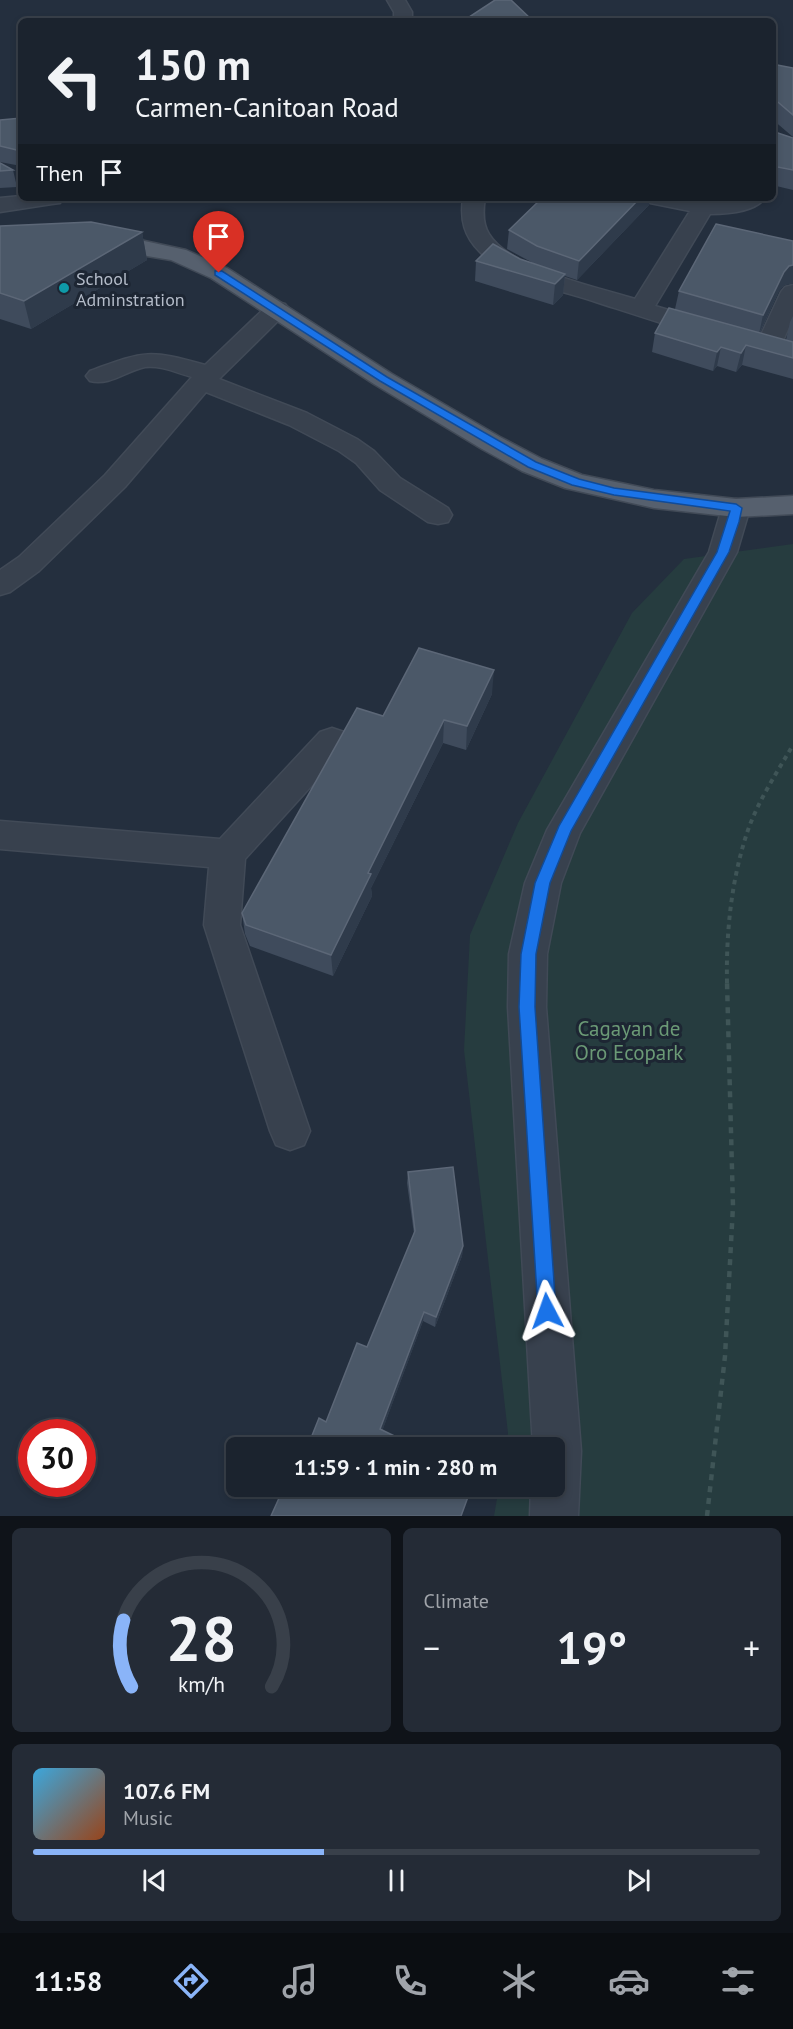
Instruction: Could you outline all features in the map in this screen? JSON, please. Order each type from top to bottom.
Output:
[{"type":"main road","points":[[74,242],[126,244],[178,255],[219,273],[383,379],[532,465],[576,482],[614,491],[736,508],[792,506]]},
{"type":"street","points":[[396,0],[403,12],[403,18]]},
{"type":"street","points":[[0,205],[30,201]]},
{"type":"street","points":[[474,201],[471,219],[480,239],[518,269],[698,327],[793,354]]},
{"type":"street","points":[[673,201],[721,208],[738,206],[748,201]]},
{"type":"street","points":[[642,308],[703,207]]},
{"type":"street","points":[[768,346],[793,292]]},
{"type":"street","points":[[0,585],[29,564],[115,482],[206,377],[277,309]]},
{"type":"street","points":[[99,376],[142,360],[161,360],[206,377],[298,419],[348,445],[364,457],[390,484],[438,515]]},
{"type":"street","points":[[554,1516],[557,1451],[527,1007],[528,954],[543,883],[564,830],[723,552],[734,522],[736,508]]},
{"type":"street","points":[[290,1131],[222,925],[224,883],[228,854],[332,741]]},
{"type":"street","points":[[0,836],[228,854]]},
{"type":"path","points":[[707,1516],[725,1356],[733,1206],[727,965],[732,889],[746,834],[770,783],[793,745]]},
{"type":"green space","name":"Cagayan de Oro Ecopark","points":[[793,544],[793,1516],[494,1516],[497,1497],[565,1497],[565,1437],[507,1437],[464,1050],[470,935],[518,823],[632,613],[684,559]]},
{"type":"building","points":[[495,0],[511,0],[530,18],[468,18]]},
{"type":"building","points":[[776,65],[793,68],[793,115],[776,100]]},
{"type":"building","points":[[18,118],[18,150],[0,146],[0,120]]},
{"type":"building","points":[[776,132],[793,138],[793,170],[776,167]]},
{"type":"building","points":[[0,163],[13,170],[0,171]]},
{"type":"building","points":[[539,201],[637,201],[579,261],[537,246],[509,230]]},
{"type":"building","points":[[91,222],[142,232],[24,301],[0,293],[0,226]]},
{"type":"building","points":[[716,224],[793,241],[793,265],[784,272],[763,315],[679,291]]},
{"type":"building","points":[[493,244],[520,259],[565,274],[555,284],[476,261]]},
{"type":"building","points":[[669,308],[793,342],[793,358],[746,345],[741,353],[721,347],[717,352],[655,333]]},
{"type":"building","points":[[419,648],[494,670],[467,726],[444,720],[368,873],[371,874],[331,955],[246,925],[242,913],[357,708],[383,716]]},
{"type":"building","points":[[453,1167],[463,1246],[436,1317],[424,1312],[380,1429],[396,1437],[311,1437],[319,1418],[326,1422],[357,1343],[367,1347],[415,1231],[408,1172]]},
{"type":"building","points":[[280,1497],[468,1497],[461,1516],[271,1516]]},
{"type":"place","name":"School Adminstration","points":[[64,288]]},
{"type":"route","points":[[219,273],[383,379],[532,465],[576,482],[614,491],[736,508],[734,522],[723,552],[564,830],[543,883],[528,954],[527,1007],[547,1311]]}]
